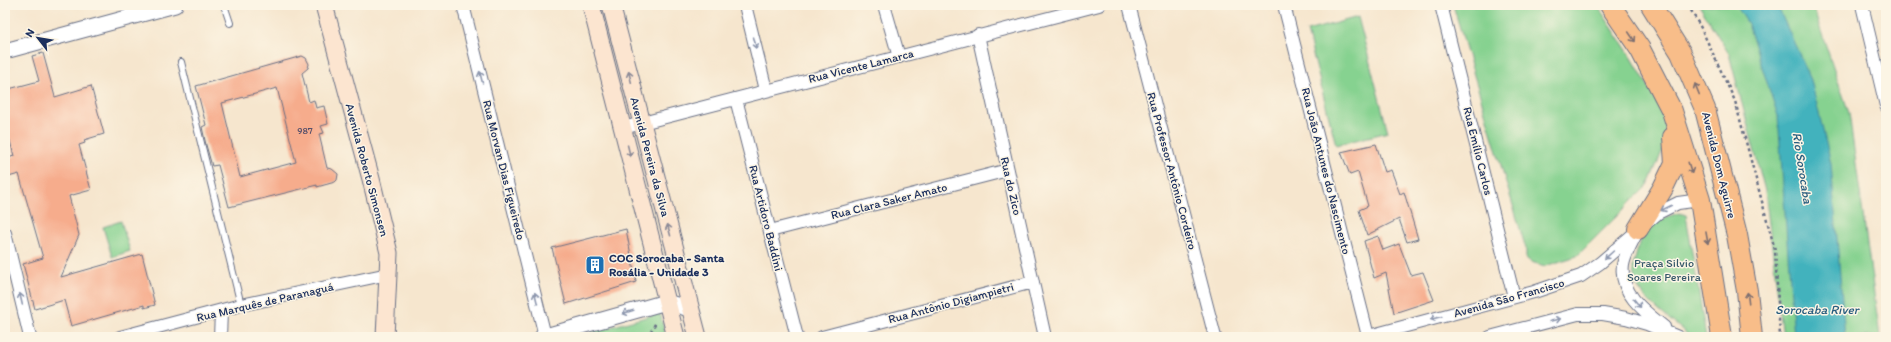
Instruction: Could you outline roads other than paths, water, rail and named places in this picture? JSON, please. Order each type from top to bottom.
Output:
[{"type":"highway","points":[[1610,5],[1640,49],[1672,111],[1700,200],[1722,337]]},
{"type":"highway","name":"Avenida Dom Aguirre","points":[[1651,5],[1681,53],[1705,109],[1737,235],[1747,291],[1752,337]]},
{"type":"highway","points":[[1638,229],[1663,188],[1675,163],[1672,111]]},
{"type":"highway","points":[[1700,200],[1716,204],[1725,211],[1737,235]]},
{"type":"main road","name":"Avenida Roberto Simonsen","points":[[324,5],[389,253],[385,337]]},
{"type":"main road","name":"Avenida Pereira da Silva","points":[[591,5],[676,337]]},
{"type":"main road","name":"Avenida Pereira da Silva","points":[[611,5],[698,337]]},
{"type":"street","points":[[5,51],[131,10],[175,5]]},
{"type":"street","name":"Rua Morvan Dias Figueiredo","points":[[463,5],[544,336]]},
{"type":"street","points":[[745,5],[766,90]]},
{"type":"street","points":[[884,5],[899,57]]},
{"type":"street","name":"Rua Vicente Lamarca","points":[[623,128],[899,57],[978,35],[1099,5]]},
{"type":"street","name":"Rua Professor Antônio Cordeiro","points":[[1129,5],[1215,337]]},
{"type":"street","name":"Rua João Antunes do Nascimento","points":[[1284,5],[1367,337]]},
{"type":"street","name":"Rua Emílio Carlos","points":[[1441,5],[1514,297]]},
{"type":"street","points":[[1862,5],[1886,106]]},
{"type":"street","name":"Rua do Zico","points":[[978,35],[1045,337]]},
{"type":"street","name":"Rua Artidoro Baddini","points":[[736,99],[796,337]]},
{"type":"street","name":"Rua Clara Saker Amato","points":[[770,231],[1008,170]]},
{"type":"street","name":"Avenida São Francisco","points":[[1367,337],[1558,285],[1581,276],[1600,263],[1658,212],[1678,202],[1700,200]]},
{"type":"street","points":[[1638,229],[1626,255],[1623,275],[1628,291],[1640,307],[1674,335]]},
{"type":"street","points":[[5,233],[30,337]]},
{"type":"street","name":"Rua Marquês de Paranaguá","points":[[120,337],[221,312],[242,305],[388,274]]},
{"type":"street","name":"Rua Antônio Digiampietri","points":[[822,337],[1033,282]]},
{"type":"street","points":[[544,336],[666,302],[690,309]]},
{"type":"street","points":[[220,337],[221,312]]},
{"type":"street","points":[[1490,337],[1578,314],[1603,314],[1626,318],[1674,335]]},
{"type":"lane","points":[[224,5],[230,22]]},
{"type":"lane","points":[[181,62],[242,305]]},
{"type":"water","name":"Sorocaba River","points":[[1736,5],[1777,5],[1811,80],[1831,164],[1845,337],[1794,337],[1778,116],[1748,24]]},
{"type":"place","name":"COC Sorocaba - Santa Rosália - Unidade 3","points":[[595,265]]},
{"type":"water label","name":"Rio Sorocaba","points":[[1803,168]]},
{"type":"park label","name":"Praça Silvio Soares Pereira","points":[[1664,270]]}]
